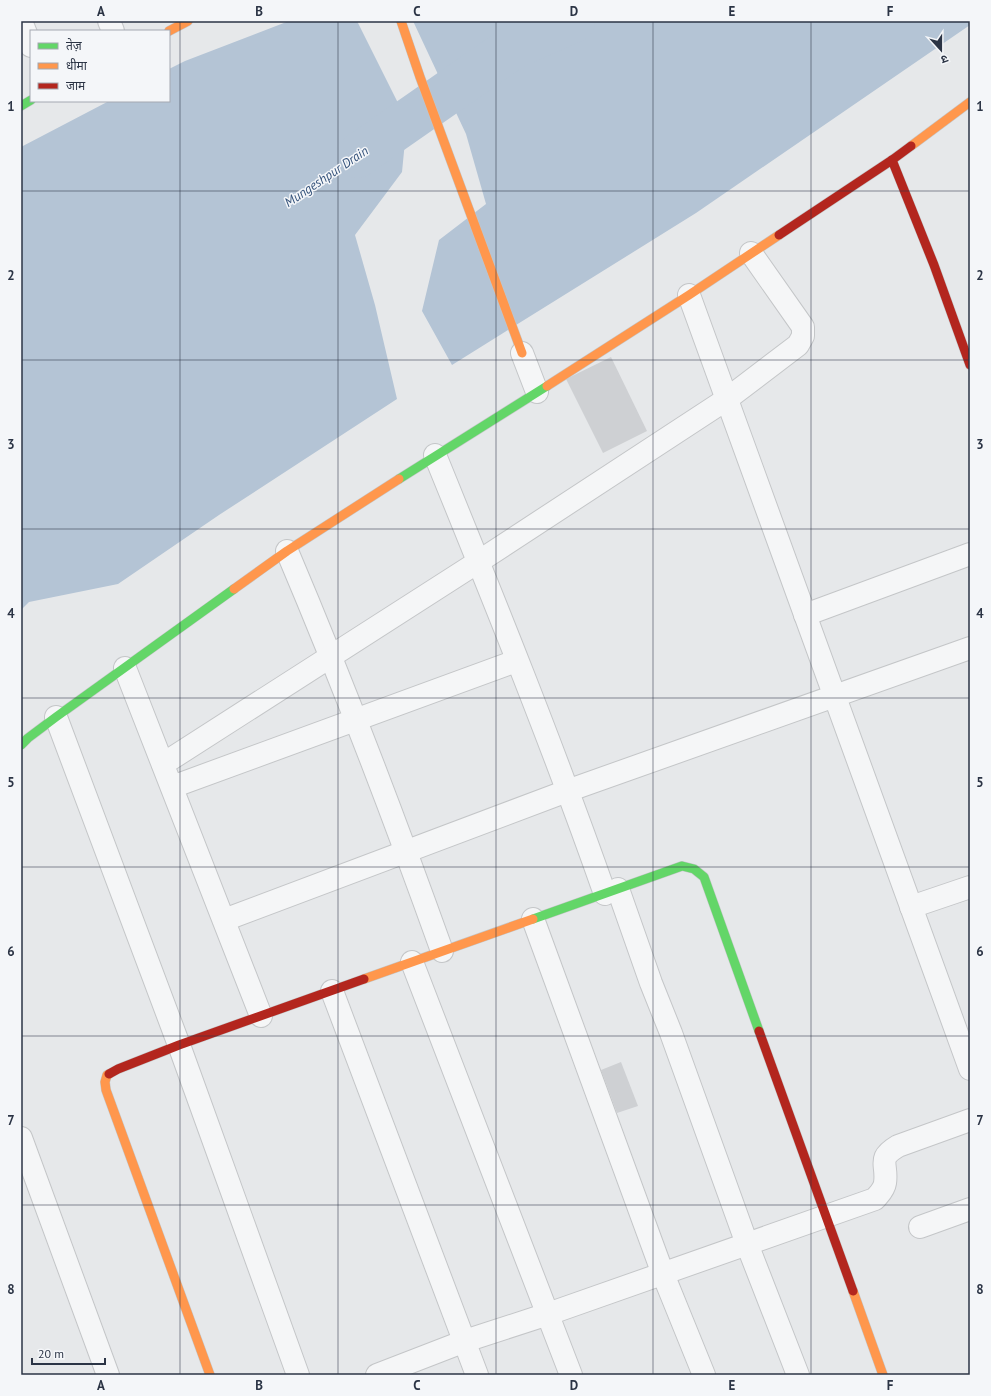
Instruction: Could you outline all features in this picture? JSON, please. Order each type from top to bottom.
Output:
[{"type":"street","points":[[21,21],[30,44]]},
{"type":"street","points":[[170,30],[188,21]]},
{"type":"street","points":[[401,21],[537,392]]},
{"type":"street","points":[[21,106],[30,101]]},
{"type":"street","points":[[21,746],[28,738],[56,717],[287,551],[435,455],[689,295],[892,160],[970,102]]},
{"type":"street","points":[[892,160],[934,265],[970,365]]},
{"type":"street","points":[[163,764],[478,562],[727,399],[798,345],[803,336],[803,327],[751,253]]},
{"type":"street","points":[[689,295],[911,907],[965,1043],[970,1069]]},
{"type":"street","points":[[435,455],[567,792],[612,891],[671,1032],[747,1244],[798,1375]]},
{"type":"street","points":[[287,551],[356,720],[442,951]]},
{"type":"street","points":[[805,615],[970,554]]},
{"type":"street","points":[[224,920],[567,792],[970,648]]},
{"type":"street","points":[[172,787],[516,660]]},
{"type":"street","points":[[125,668],[261,1016]]},
{"type":"street","points":[[56,717],[179,1045],[298,1375]]},
{"type":"street","points":[[210,1375],[108,1098],[105,1082],[107,1075],[118,1069],[179,1045],[682,866],[698,870],[704,877],[884,1375]]},
{"type":"street","points":[[911,907],[970,887]]},
{"type":"street","points":[[533,919],[663,1274],[704,1375]]},
{"type":"street","points":[[412,962],[571,1375]]},
{"type":"street","points":[[332,991],[477,1375]]},
{"type":"street","points":[[385,1374],[465,1341],[548,1314],[875,1199],[882,1191],[885,1182],[884,1162],[888,1152],[898,1146],[970,1120]]},
{"type":"street","points":[[21,1138],[108,1375]]},
{"type":"street","points":[[920,1227],[970,1209]]},
{"type":"water","points":[[289,21],[357,21],[407,121],[402,172],[355,235],[375,305],[397,399],[219,515],[118,584],[29,602],[21,610],[21,147],[107,102],[170,102],[170,68],[185,61]]},
{"type":"water","points":[[413,21],[970,21],[970,25],[696,213],[452,365],[422,311],[439,240],[486,204],[466,134]]},
{"type":"building","points":[[611,357],[647,431],[603,453],[566,379]]},
{"type":"building","points":[[621,1062],[638,1106],[617,1113],[601,1070]]},
{"type":"waterway","name":"Mungeshpur Drain","points":[[357,156],[512,48],[573,21]]},
{"type":"traffic: fast","points":[[21,106],[30,101]]},
{"type":"traffic: fast","points":[[399,479],[547,386]]},
{"type":"traffic: fast","points":[[21,745],[56,717],[234,589]]},
{"type":"traffic: fast","points":[[533,919],[682,866],[694,869],[704,877],[759,1031]]},
{"type":"traffic: slow","points":[[170,30],[188,21]]},
{"type":"traffic: slow","points":[[401,21],[420,77],[522,353]]},
{"type":"traffic: slow","points":[[911,146],[970,102]]},
{"type":"traffic: slow","points":[[547,386],[779,235]]},
{"type":"traffic: slow","points":[[234,589],[287,551],[399,479]]},
{"type":"traffic: slow","points":[[364,979],[533,919]]},
{"type":"traffic: slow","points":[[109,1074],[107,1075],[105,1082],[106,1090],[210,1375]]},
{"type":"traffic: slow","points":[[853,1291],[883,1375]]},
{"type":"traffic: jam","points":[[779,235],[911,146]]},
{"type":"traffic: jam","points":[[892,160],[934,265],[970,365]]},
{"type":"traffic: jam","points":[[109,1074],[179,1045],[364,979]]},
{"type":"traffic: jam","points":[[759,1031],[853,1291]]}]
